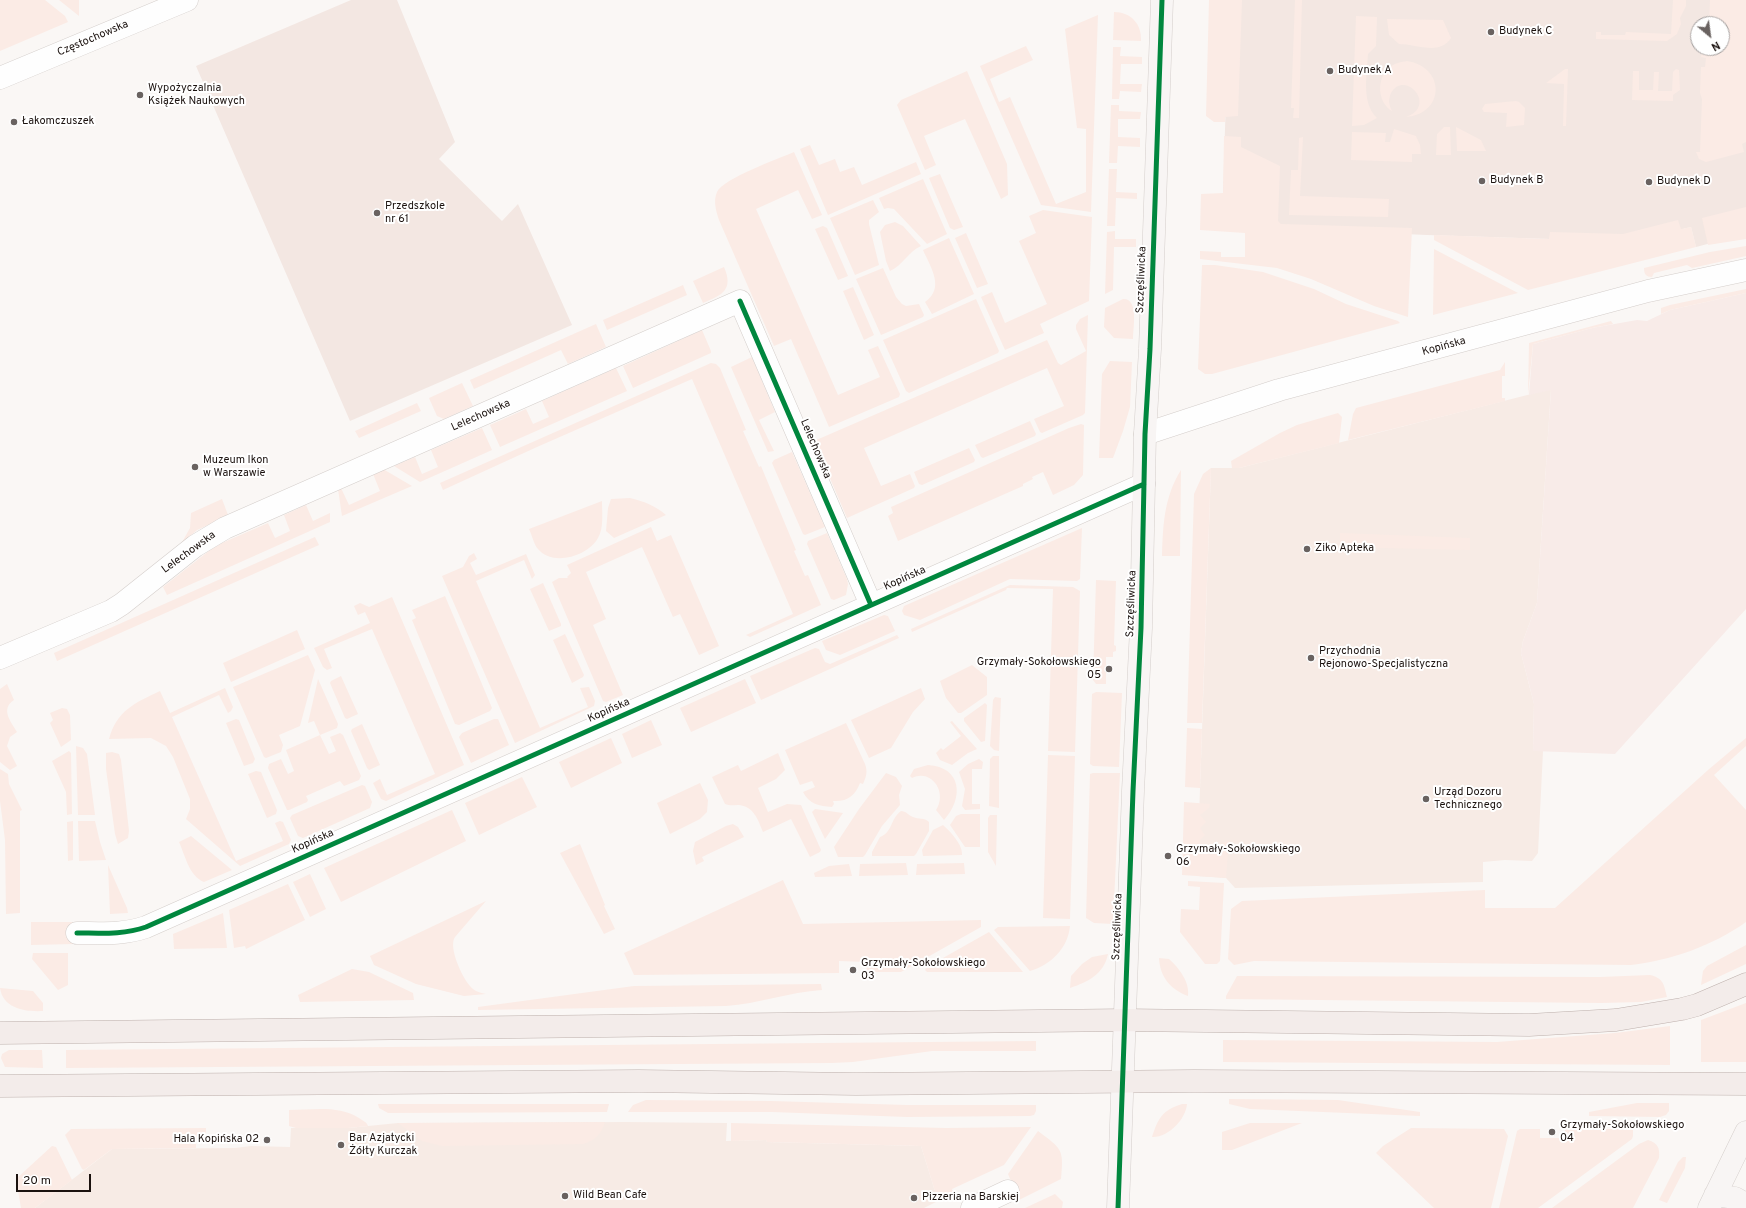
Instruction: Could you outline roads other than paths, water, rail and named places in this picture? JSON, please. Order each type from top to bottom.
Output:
[{"type":"main road","points":[[0,1033],[1125,1020],[1529,1025],[1616,1020],[1682,1009],[1697,1005],[1746,984]]},
{"type":"main road","points":[[0,1086],[631,1081],[856,1084],[1123,1082],[1746,1084]]},
{"type":"street","name":"Częstochowska","points":[[0,78],[187,0]]},
{"type":"street","name":"Szczęśliwicka","points":[[1118,1208],[1133,791],[1141,628],[1145,434],[1162,0]]},
{"type":"street","name":"Kopińska","points":[[1145,434],[1279,390],[1648,291],[1746,270]]},
{"type":"street","name":"Lelechowska","points":[[0,658],[111,611],[195,546],[225,528],[740,301],[871,605]]},
{"type":"street","name":"Kopińska","points":[[77,933],[120,933],[146,927],[1144,484]]},
{"type":"street","points":[[1712,1201],[1746,1132]]},
{"type":"street","points":[[972,1208],[1008,1191]]},
{"type":"street","points":[[1712,1201],[1735,1198],[1746,1204]]},
{"type":"place","name":"Budynek C","points":[[1491,32]]},
{"type":"place","name":"Budynek A","points":[[1330,71]]},
{"type":"place","name":"Wypożyczalnia Książek Naukowych","points":[[140,95]]},
{"type":"place","name":"Łakomczuszek","points":[[14,122]]},
{"type":"place","name":"Budynek B","points":[[1482,181]]},
{"type":"place","name":"Budynek D","points":[[1649,182]]},
{"type":"place","name":"Przedszkole nr 61","points":[[377,213]]},
{"type":"place","name":"Muzeum Ikon w Warszawie","points":[[195,467]]},
{"type":"place","name":"Ziko Apteka","points":[[1307,549]]},
{"type":"place","name":"Przychodnia Rejonowo-Specjalistyczna","points":[[1311,658]]},
{"type":"place","name":"Grzymały-Sokołowskiego 05","points":[[1109,669]]},
{"type":"place","name":"Urząd Dozoru Technicznego","points":[[1426,799]]},
{"type":"place","name":"Grzymały-Sokołowskiego 06","points":[[1168,856]]},
{"type":"place","name":"Grzymały-Sokołowskiego 03","points":[[853,970]]},
{"type":"place","name":"Grzymały-Sokołowskiego 04","points":[[1552,1132]]},
{"type":"place","name":"Hala Kopińska 02","points":[[267,1140]]},
{"type":"place","name":"Bar Azjatycki Żółty Kurczak","points":[[341,1145]]},
{"type":"place","name":"Wild Bean Cafe","points":[[565,1196]]},
{"type":"place","name":"Pizzeria na Barskiej","points":[[914,1198]]}]
